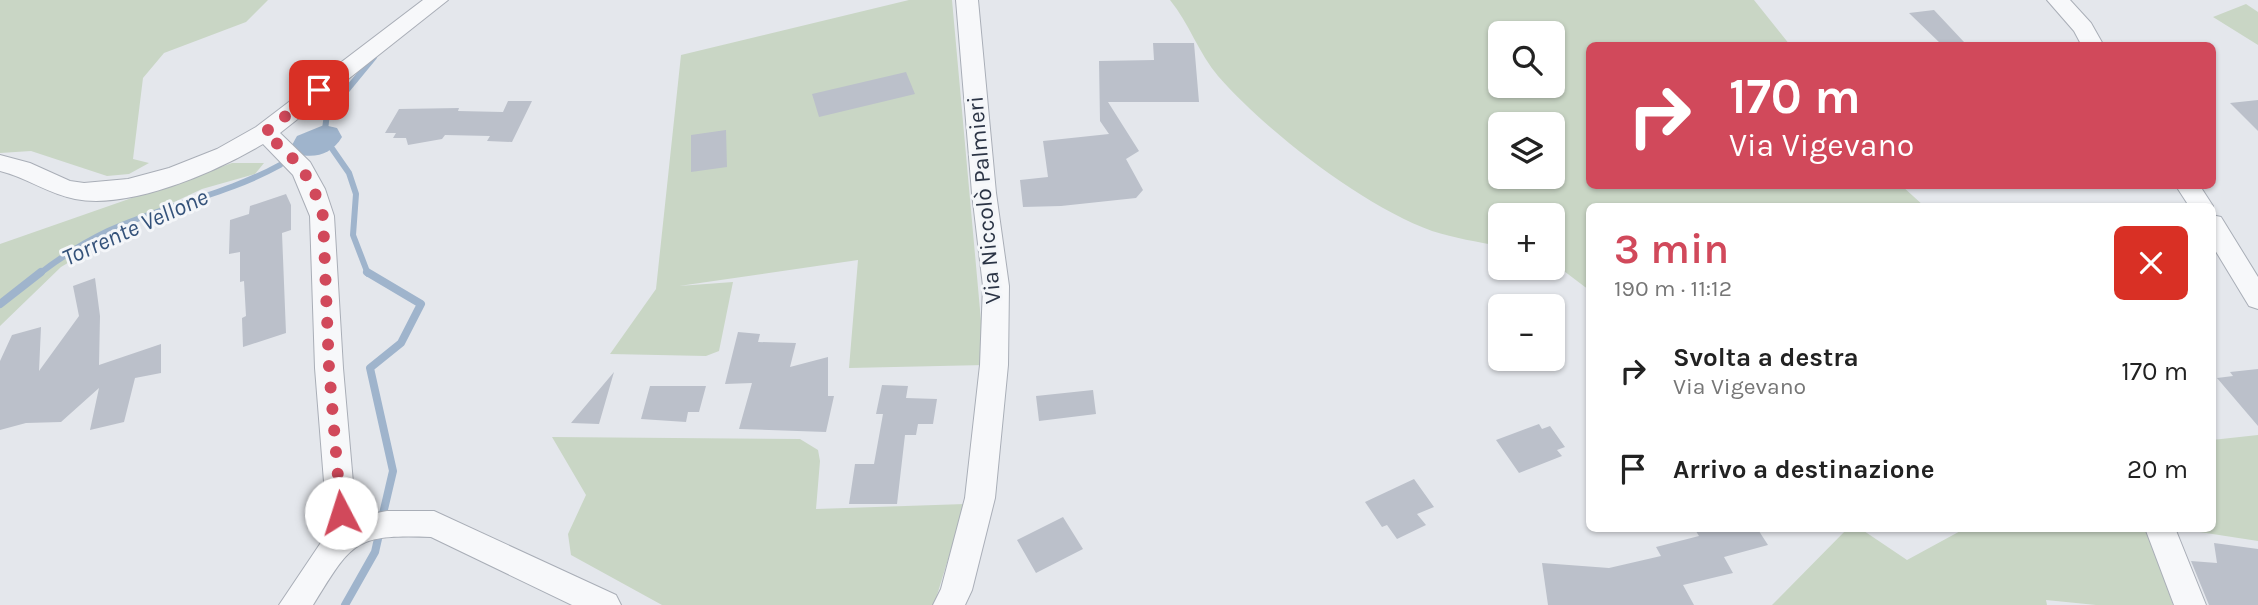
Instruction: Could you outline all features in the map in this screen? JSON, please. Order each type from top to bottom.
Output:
[{"type":"street","points":[[0,163],[18,166],[59,188],[84,192],[113,191],[148,184],[191,168],[264,133],[437,0]]},
{"type":"street","name":"Via Niccolò Palmieri","points":[[949,605],[956,590],[980,498],[994,365],[996,286],[984,193],[967,0]]},
{"type":"street","points":[[2058,0],[2091,42]]},
{"type":"street","points":[[264,133],[296,159],[316,191],[323,216],[329,368],[354,533]]},
{"type":"street","points":[[2216,231],[2258,299]]},
{"type":"street","points":[[295,605],[354,533],[406,523],[435,524],[605,605]]},
{"type":"street","points":[[2162,532],[2190,605]]},
{"type":"green space","points":[[0,0],[268,0],[246,22],[164,53],[143,78],[133,159],[149,163],[129,174],[107,176],[31,151],[0,153]]},
{"type":"green space","points":[[909,0],[952,0],[985,365],[849,368],[858,260],[679,286],[733,282],[719,351],[706,356],[610,354],[656,289],[681,55]]},
{"type":"green space","points":[[1170,0],[1754,0],[1788,42],[1586,42],[1586,189],[1905,189],[1921,203],[1586,203],[1586,288],[1565,272],[1565,203],[1488,203],[1488,244],[1432,231],[1376,204],[1318,165],[1262,120],[1211,67]]},
{"type":"green space","points":[[2246,4],[2258,12],[2258,45],[2213,17]]},
{"type":"green space","points":[[232,163],[264,163],[255,174],[202,189],[155,211],[61,267],[0,326],[0,244]]},
{"type":"green space","points":[[2258,435],[2258,541],[2200,532],[2216,532],[2216,440]]},
{"type":"green space","points":[[552,437],[800,439],[818,450],[820,461],[816,509],[965,504],[934,605],[662,605],[571,555],[568,534],[586,495]]},
{"type":"green space","points":[[1844,532],[1865,532],[1907,560],[1958,532],[2148,532],[2173,605],[2096,605],[2046,600],[2047,605],[1772,605]]},
{"type":"building","points":[[1934,10],[1964,42],[1939,42],[1909,13]]},
{"type":"building","points":[[1153,43],[1194,43],[1199,102],[1108,102],[1139,151],[1126,159],[1143,190],[1136,198],[1023,207],[1020,180],[1048,177],[1043,141],[1109,134],[1100,121],[1099,61],[1154,60]]},
{"type":"building","points":[[906,72],[915,94],[819,117],[812,94]]},
{"type":"building","points":[[2258,100],[2258,131],[2230,103]]},
{"type":"building","points":[[508,101],[532,101],[512,142],[487,141],[490,136],[445,135],[442,139],[408,145],[406,138],[393,138],[396,133],[385,133],[399,109],[459,108],[458,111],[503,112]]},
{"type":"building","points":[[726,130],[727,167],[691,172],[691,135]]},
{"type":"building","points":[[286,194],[291,205],[291,230],[282,233],[286,333],[243,347],[242,318],[246,316],[244,281],[240,282],[240,252],[229,254],[230,220],[249,214],[250,206]]},
{"type":"building","points":[[95,278],[100,316],[99,365],[161,344],[161,373],[135,378],[124,422],[90,430],[99,388],[61,422],[26,423],[0,430],[0,361],[12,335],[41,327],[39,371],[79,316],[73,286]]},
{"type":"building","points":[[738,332],[760,334],[758,342],[796,343],[790,367],[828,357],[828,396],[834,396],[826,432],[739,429],[752,383],[725,384]]},
{"type":"building","points":[[2258,369],[2258,426],[2217,378],[2233,376],[2230,372]]},
{"type":"building","points":[[614,372],[599,424],[571,423]]},
{"type":"building","points":[[882,385],[908,386],[906,398],[937,399],[933,424],[918,424],[916,435],[905,435],[897,504],[849,504],[855,464],[874,464],[883,414],[876,414]]},
{"type":"building","points":[[650,386],[706,386],[699,412],[688,412],[686,422],[641,419]]},
{"type":"building","points":[[1093,390],[1096,414],[1039,421],[1036,396]]},
{"type":"building","points":[[1539,424],[1542,429],[1550,426],[1565,447],[1557,450],[1562,456],[1519,473],[1496,440]]},
{"type":"building","points":[[1414,479],[1434,507],[1417,514],[1426,525],[1397,539],[1387,525],[1382,527],[1365,502]]},
{"type":"building","points":[[1063,517],[1083,549],[1036,573],[1017,540]]},
{"type":"building","points":[[1696,532],[1760,532],[1768,545],[1724,557],[1733,573],[1683,585],[1694,605],[1548,605],[1542,563],[1609,568],[1661,556],[1656,547],[1699,536]]},
{"type":"building","points":[[2214,543],[2258,549],[2258,605],[2209,605],[2191,561],[2217,563]]},
{"type":"waterway","points":[[367,272],[353,235],[356,194],[349,173],[324,137],[327,114],[374,57]]},
{"type":"waterway","name":"Torrente Vellone","points":[[310,145],[324,137]]},
{"type":"waterway","name":"Torrente Vellone","points":[[39,274],[108,231],[238,184],[280,165]]},
{"type":"waterway","name":"Torrente Vellone","points":[[0,304],[41,272]]},
{"type":"waterway","points":[[367,272],[421,304],[401,343],[370,368],[393,471],[382,518]]},
{"type":"waterway","points":[[345,605],[375,552],[380,530]]},
{"type":"route","points":[[319,90],[264,133],[296,159],[316,191],[323,216],[329,368],[341,513]]}]
